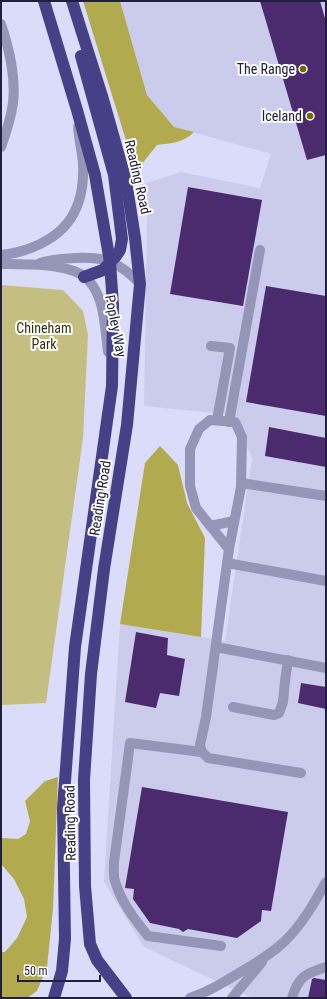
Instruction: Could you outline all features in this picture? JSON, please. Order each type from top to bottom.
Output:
[{"type":"highway","name":"Reading Road","points":[[44,1],[95,175],[110,262],[113,306],[112,386],[75,647],[63,808],[65,939],[62,971],[54,998]]},
{"type":"highway","name":"Reading Road","points":[[72,1],[102,96],[126,181],[135,238],[140,284],[127,425],[104,569],[92,667],[84,780],[85,886],[90,944],[97,960],[127,998]]},
{"type":"highway","points":[[80,25],[77,41],[114,175],[122,239],[120,250],[110,262],[102,270],[84,277]]},
{"type":"highway","points":[[122,998],[127,998]]},
{"type":"street","points":[[1,24],[14,82],[13,103],[9,124],[1,147]]},
{"type":"street","points":[[1,255],[25,250],[48,240],[62,230],[72,219],[79,204],[83,164],[78,136],[77,110]]},
{"type":"street","points":[[229,422],[260,250]]},
{"type":"street","points":[[37,264],[49,261],[84,258],[110,262],[131,274],[140,284]]},
{"type":"street","points":[[1,264],[37,264],[70,271],[84,277]]},
{"type":"street","name":"Popley Way","points":[[84,277],[99,298],[106,330],[112,386]]},
{"type":"street","points":[[211,346],[230,348],[217,420]]},
{"type":"street","points":[[229,549],[196,508],[190,486],[190,449],[199,429],[210,420],[235,422],[242,437],[241,483],[229,549],[206,717],[200,745],[202,752],[208,758],[301,773]]},
{"type":"street","points":[[241,483],[326,496]]},
{"type":"street","points":[[210,526],[234,521]]},
{"type":"street","points":[[227,562],[326,581]]},
{"type":"street","points":[[216,647],[326,668]]},
{"type":"street","points":[[233,707],[274,715],[279,713],[283,702],[288,660]]},
{"type":"street","points":[[202,752],[130,743],[114,862],[114,880],[131,915],[148,936],[221,946]]},
{"type":"street","points":[[190,998],[208,991],[267,956],[287,939],[302,921],[326,882]]},
{"type":"street","points":[[232,998],[267,956]]},
{"type":"street","points":[[292,998],[301,978],[310,972],[326,967]]},
{"type":"shaded area","points":[[83,1],[120,1],[147,95],[174,127],[194,132],[190,136],[181,140],[157,145],[141,165],[133,163]]},
{"type":"shaded area","points":[[120,1],[326,1],[326,998],[252,998],[144,947],[104,882],[120,624],[225,641],[252,458],[233,415],[144,406],[147,218],[140,185],[181,172],[260,188],[271,154],[174,127],[147,95]]},
{"type":"shaded area","points":[[160,446],[178,465],[187,503],[205,538],[201,637],[120,624],[145,463]]},
{"type":"shaded area","points":[[58,777],[53,909],[47,967],[37,991],[27,998],[1,998],[1,952],[5,952],[17,938],[27,917],[24,899],[14,879],[1,864],[1,838],[18,839],[26,834],[30,821],[25,801],[45,781]]},
{"type":"green space","name":"Chineham Park","points":[[1,285],[63,290],[83,311],[88,335],[83,438],[46,703],[1,705]]},
{"type":"building","name":"The Range","points":[[260,1],[320,1],[326,22],[326,155],[307,160]]},
{"type":"building","points":[[188,187],[262,200],[243,306],[170,294]]},
{"type":"building","points":[[266,286],[326,296],[326,416],[246,402]]},
{"type":"building","points":[[269,427],[326,438],[326,467],[265,456]]},
{"type":"building","points":[[136,632],[168,638],[167,655],[185,659],[179,696],[160,693],[156,708],[125,702]]},
{"type":"building","points":[[301,683],[326,687],[326,709],[298,703]]},
{"type":"building","points":[[142,787],[288,812],[271,911],[262,910],[261,921],[237,938],[188,929],[183,932],[179,929],[150,923],[133,899],[134,889],[125,888]]},
{"type":"building","points":[[312,979],[326,980],[326,998],[308,998]]},
{"type":"place","name":"The Range","points":[[303,69]]},
{"type":"place","name":"Iceland","points":[[310,116]]}]
